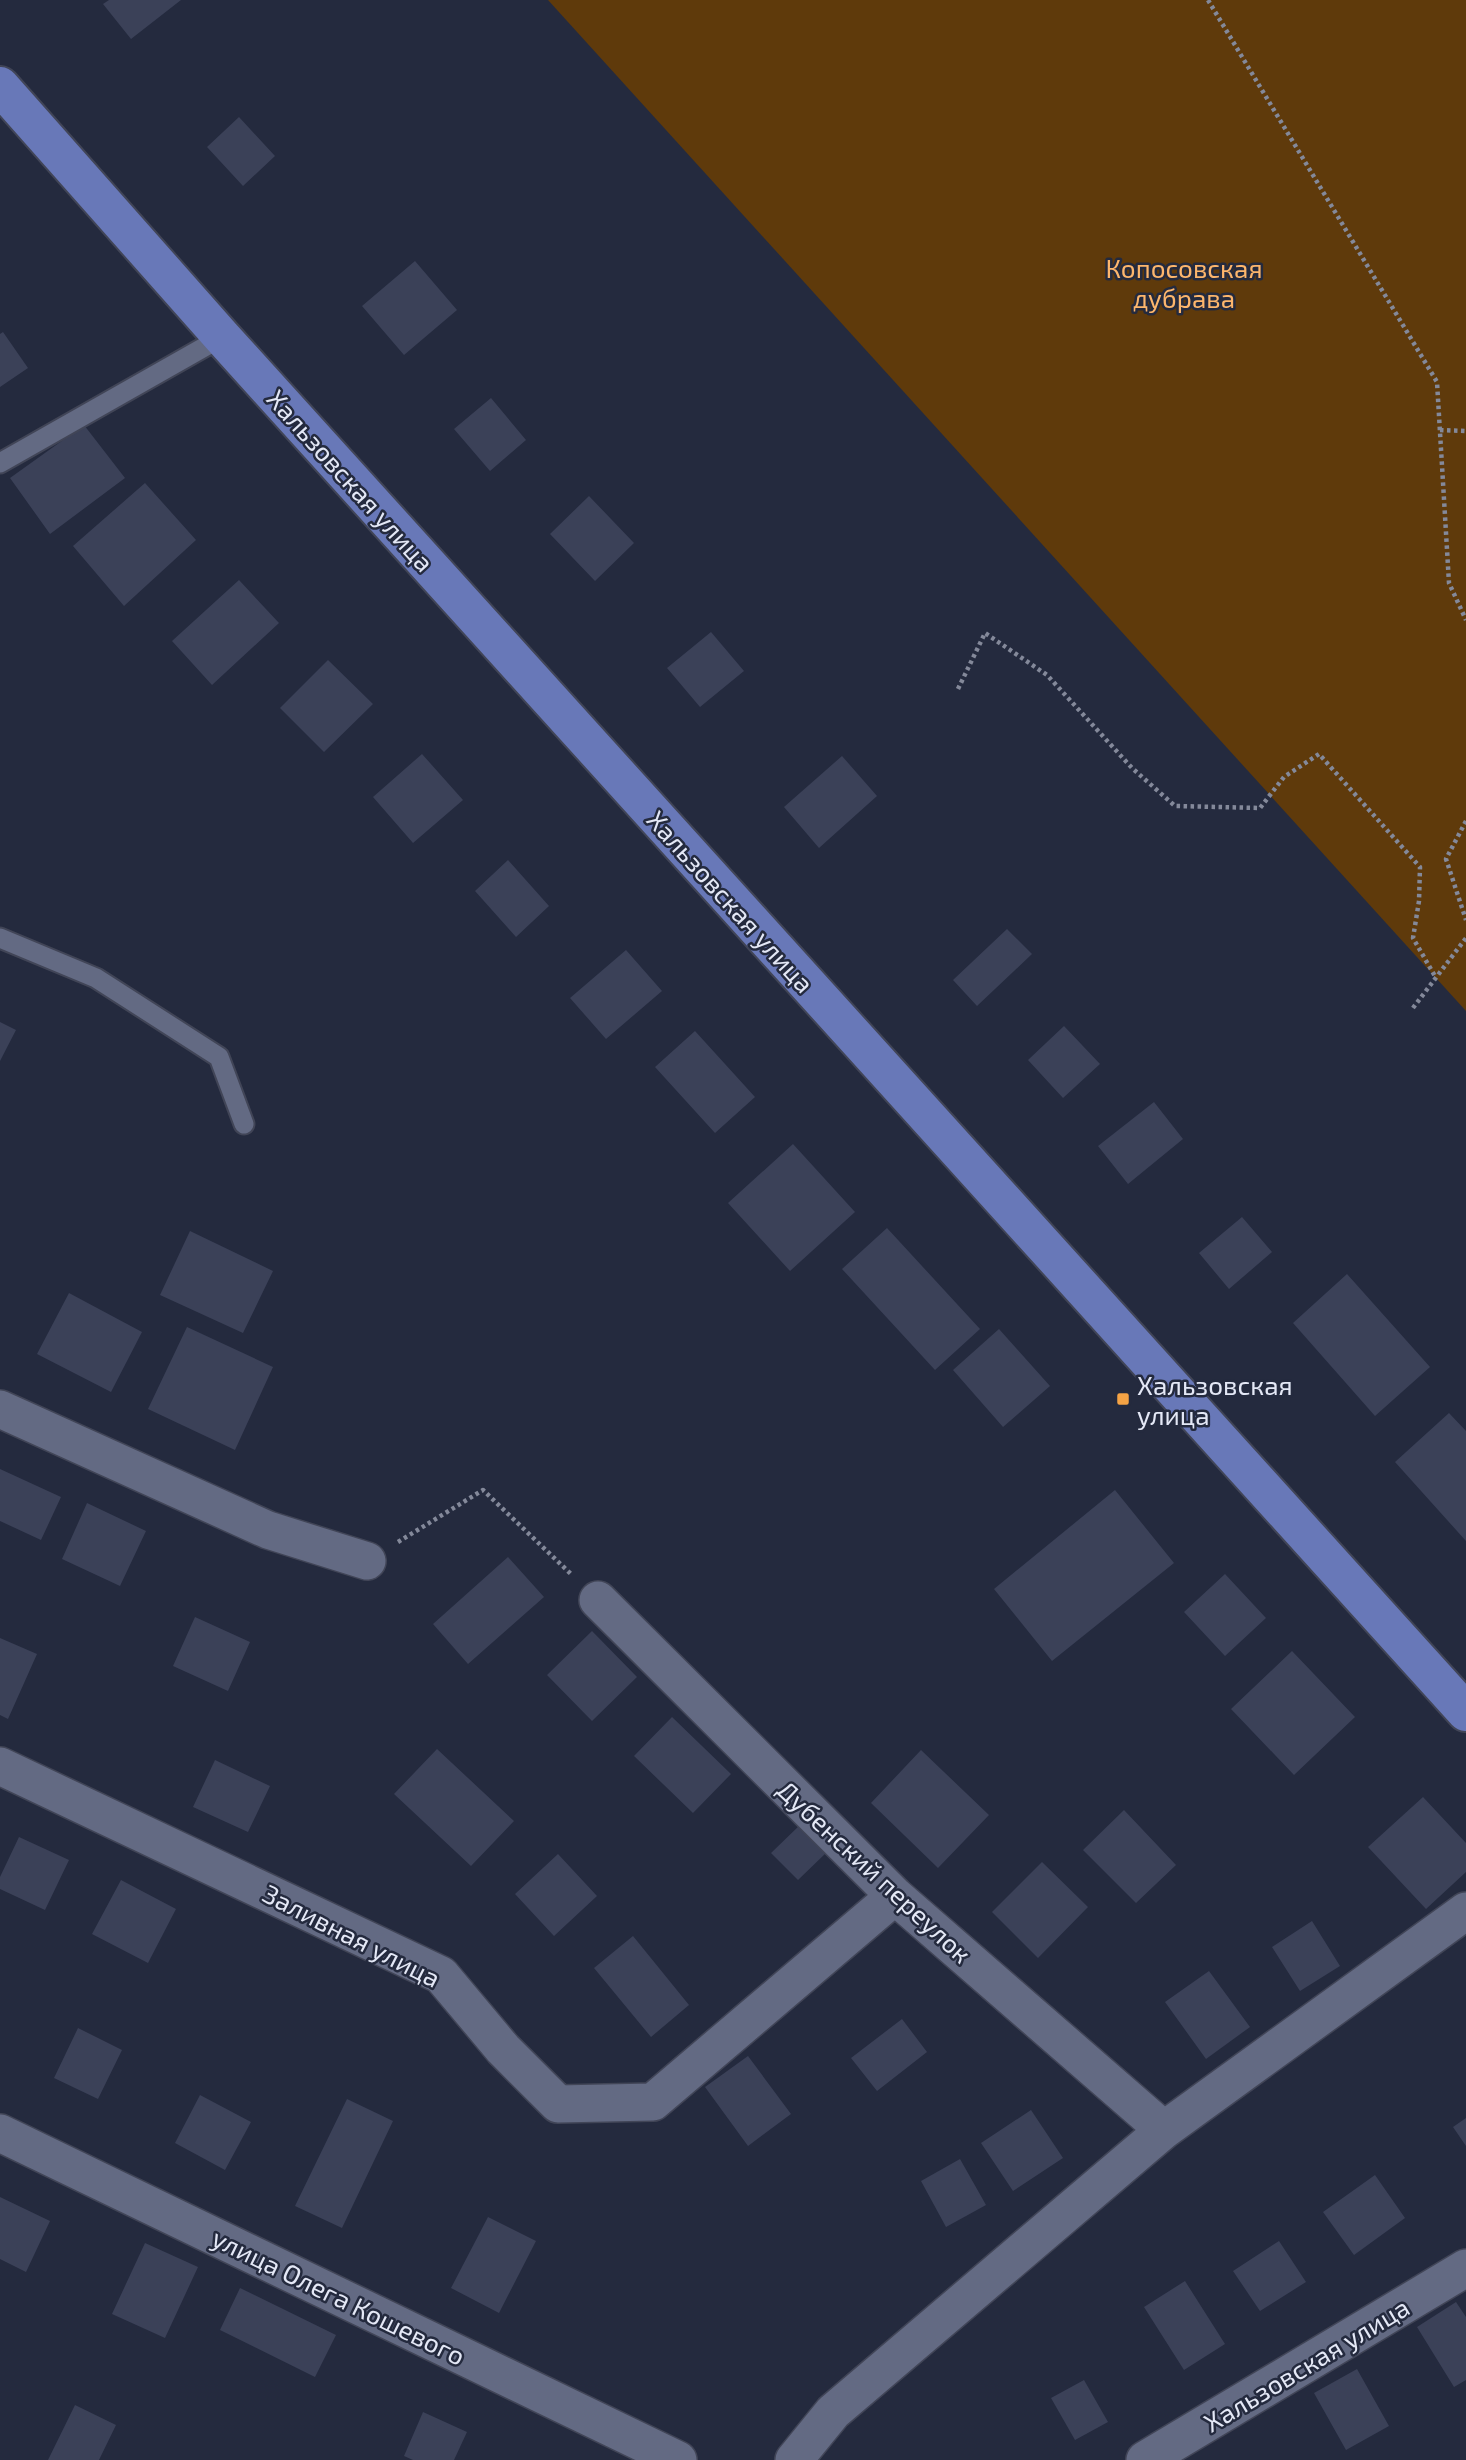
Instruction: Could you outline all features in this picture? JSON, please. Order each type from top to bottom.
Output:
[{"type":"main road","name":"Хальзовская улица","points":[[0,86],[222,337],[1466,1712]]},
{"type":"street","points":[[0,1409],[268,1530],[367,1560]]},
{"type":"street","name":"Дубенский переулок","points":[[598,1600],[895,1896],[1164,2130]]},
{"type":"street","name":"Заливная улица","points":[[0,1766],[441,1975],[503,2049],[558,2104],[653,2102],[895,1896]]},
{"type":"street","points":[[794,2460],[834,2412],[1164,2130],[1466,1911]]},
{"type":"street","name":"улица Олега Кошевого","points":[[0,2133],[678,2460]]},
{"type":"street","name":"Хальзовская улица","points":[[1145,2460],[1466,2268]]},
{"type":"lane","points":[[0,463],[222,337]]},
{"type":"lane","points":[[0,938],[96,978],[219,1057],[244,1124]]},
{"type":"path","points":[[1208,0],[1437,382],[1449,583],[1466,620]]},
{"type":"path","points":[[1440,430],[1466,431]]},
{"type":"path","points":[[958,689],[985,633],[1047,675],[1132,768],[1175,806],[1260,808],[1284,777],[1319,754],[1420,867],[1419,901],[1413,938],[1436,978]]},
{"type":"path","points":[[1466,821],[1446,859],[1466,920]]},
{"type":"path","points":[[1413,1008],[1466,938]]},
{"type":"path","points":[[367,1560],[483,1490],[598,1600]]},
{"type":"green space","name":"Копосовская дубрава","points":[[548,0],[1466,0],[1466,1011]]},
{"type":"building","points":[[109,0],[181,0],[131,39],[103,4]]},
{"type":"building","points":[[239,117],[275,156],[243,186],[207,147]]},
{"type":"building","points":[[415,261],[457,310],[404,355],[362,306]]},
{"type":"building","points":[[3,332],[28,368],[0,387],[0,334]]},
{"type":"building","points":[[491,398],[526,440],[490,471],[454,429]]},
{"type":"building","points":[[84,425],[125,478],[50,534],[10,478]]},
{"type":"building","points":[[145,483],[196,540],[124,606],[73,546]]},
{"type":"building","points":[[589,496],[634,543],[595,581],[550,534]]},
{"type":"building","points":[[239,580],[279,623],[212,685],[172,641]]},
{"type":"building","points":[[711,632],[744,671],[700,707],[667,668]]},
{"type":"building","points":[[328,660],[373,704],[324,752],[280,708]]},
{"type":"building","points":[[422,754],[463,800],[413,843],[373,797]]},
{"type":"building","points":[[842,756],[877,796],[819,848],[784,807]]},
{"type":"building","points":[[508,860],[549,906],[516,937],[475,891]]},
{"type":"building","points":[[1007,929],[1032,954],[977,1006],[953,980]]},
{"type":"building","points":[[626,950],[662,991],[606,1039],[570,998]]},
{"type":"building","points":[[0,1022],[16,1030],[0,1061]]},
{"type":"building","points":[[1064,1026],[1100,1064],[1063,1098],[1028,1060]]},
{"type":"building","points":[[695,1031],[755,1097],[715,1133],[655,1067]]},
{"type":"building","points":[[1154,1102],[1183,1139],[1128,1184],[1098,1146]]},
{"type":"building","points":[[793,1144],[855,1212],[790,1271],[728,1203]]},
{"type":"building","points":[[1242,1217],[1272,1252],[1229,1289],[1199,1253]]},
{"type":"building","points":[[887,1228],[980,1329],[935,1370],[842,1269]]},
{"type":"building","points":[[190,1231],[273,1271],[243,1333],[160,1295]]},
{"type":"building","points":[[1347,1274],[1430,1367],[1375,1416],[1293,1323]]},
{"type":"building","points":[[69,1293],[142,1332],[111,1392],[37,1354]]},
{"type":"building","points":[[187,1327],[273,1367],[235,1450],[148,1409]]},
{"type":"building","points":[[999,1329],[1050,1386],[1003,1427],[953,1370]]},
{"type":"building","points":[[1449,1413],[1466,1431],[1466,1541],[1395,1462]]},
{"type":"building","points":[[0,1469],[61,1497],[41,1540],[0,1521]]},
{"type":"building","points":[[1115,1490],[1174,1563],[1052,1661],[994,1589]]},
{"type":"building","points":[[87,1503],[146,1531],[120,1586],[62,1559]]},
{"type":"building","points":[[508,1557],[544,1597],[468,1664],[433,1624]]},
{"type":"building","points":[[1225,1574],[1266,1618],[1225,1656],[1184,1612]]},
{"type":"building","points":[[195,1617],[250,1642],[228,1691],[173,1666]]},
{"type":"building","points":[[592,1631],[637,1677],[592,1721],[547,1675]]},
{"type":"building","points":[[0,1638],[37,1654],[8,1719],[0,1715]]},
{"type":"building","points":[[1292,1651],[1355,1717],[1294,1775],[1231,1709]]},
{"type":"building","points":[[672,1717],[731,1774],[693,1813],[634,1756]]},
{"type":"building","points":[[437,1749],[514,1821],[471,1866],[394,1794]]},
{"type":"building","points":[[921,1750],[989,1815],[938,1868],[871,1803]]},
{"type":"building","points":[[215,1760],[270,1786],[248,1832],[193,1807]]},
{"type":"building","points":[[1423,1797],[1466,1843],[1466,1872],[1426,1909],[1368,1847]]},
{"type":"building","points":[[1124,1810],[1176,1865],[1136,1903],[1083,1850]]},
{"type":"building","points":[[801,1824],[827,1852],[798,1880],[771,1853]]},
{"type":"building","points":[[19,1837],[69,1860],[45,1910],[0,1889],[0,1877]]},
{"type":"building","points":[[558,1854],[597,1896],[554,1936],[515,1894]]},
{"type":"building","points":[[1042,1862],[1088,1907],[1038,1958],[992,1912]]},
{"type":"building","points":[[121,1880],[176,1909],[148,1963],[92,1934]]},
{"type":"building","points":[[1312,1921],[1340,1966],[1300,1991],[1272,1947]]},
{"type":"building","points":[[633,1936],[689,2005],[651,2037],[594,1968]]},
{"type":"building","points":[[1209,1971],[1250,2027],[1206,2059],[1165,2002]]},
{"type":"building","points":[[902,2019],[927,2052],[877,2091],[851,2058]]},
{"type":"building","points":[[78,2028],[122,2050],[98,2099],[54,2078]]},
{"type":"building","points":[[748,2056],[791,2114],[748,2146],[705,2087]]},
{"type":"building","points":[[200,2095],[251,2122],[225,2170],[175,2143]]},
{"type":"building","points":[[347,2099],[393,2121],[342,2228],[295,2206]]},
{"type":"building","points":[[1031,2110],[1063,2158],[1013,2191],[981,2143]]},
{"type":"building","points":[[1466,2118],[1466,2146],[1453,2127]]},
{"type":"building","points":[[960,2159],[986,2205],[946,2227],[921,2181]]},
{"type":"building","points":[[1375,2175],[1405,2218],[1354,2255],[1323,2212]]},
{"type":"building","points":[[0,2197],[50,2221],[26,2272],[0,2259]]},
{"type":"building","points":[[488,2217],[536,2241],[499,2313],[451,2288]]},
{"type":"building","points":[[1279,2241],[1306,2282],[1260,2311],[1233,2271]]},
{"type":"building","points":[[145,2243],[198,2267],[165,2338],[112,2314]]},
{"type":"building","points":[[1185,2281],[1225,2344],[1184,2370],[1144,2307]]},
{"type":"building","points":[[240,2288],[336,2335],[315,2377],[220,2330]]},
{"type":"building","points":[[1456,2302],[1466,2317],[1466,2380],[1454,2387],[1417,2327]]},
{"type":"building","points":[[1357,2369],[1389,2426],[1346,2450],[1314,2393]]},
{"type":"building","points":[[1084,2380],[1108,2422],[1075,2440],[1051,2398]]},
{"type":"building","points":[[75,2405],[116,2425],[99,2460],[48,2460]]},
{"type":"building","points":[[423,2412],[467,2432],[454,2460],[413,2460],[404,2456]]},
{"type":"place","name":"Хальзовская улица","points":[[1123,1399]]}]
